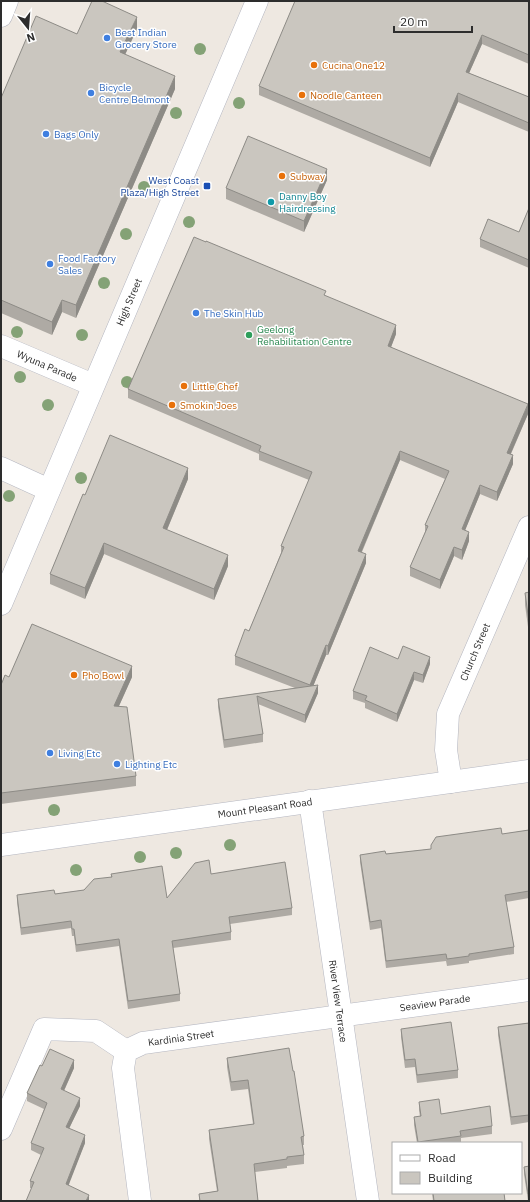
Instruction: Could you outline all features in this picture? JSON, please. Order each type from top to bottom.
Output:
[{"type":"street","points":[[1,16],[8,1]]},
{"type":"street","name":"High Street","points":[[1,604],[257,1]]},
{"type":"street","name":"Wyuna Parade","points":[[1,346],[93,385]]},
{"type":"street","points":[[1,468],[49,490]]},
{"type":"street","name":"Church Street","points":[[451,782],[446,750],[448,714],[529,527]]},
{"type":"street","name":"Mount Pleasant Road","points":[[1,845],[529,771]]},
{"type":"street","name":"River View Terrace","points":[[310,801],[368,1201]]},
{"type":"street","name":"Seaview Parade","points":[[340,1015],[529,990]]},
{"type":"street","name":"Kardinia Street","points":[[126,1050],[143,1043],[340,1015]]},
{"type":"street","points":[[1,1129],[44,1029],[96,1031],[126,1050],[123,1068],[140,1201]]},
{"type":"building","points":[[92,1],[102,1],[137,17],[120,52],[175,76],[76,305],[62,300],[52,322],[1,300],[1,98],[36,16],[77,34]]},
{"type":"building","points":[[295,1],[529,2],[529,55],[482,35],[466,72],[529,97],[529,123],[458,93],[430,158],[259,86]]},
{"type":"building","points":[[248,136],[327,169],[304,221],[226,188]]},
{"type":"building","points":[[529,208],[529,260],[480,239],[488,219],[519,232]]},
{"type":"building","points":[[194,237],[326,291],[324,295],[396,325],[388,346],[528,404],[507,453],[513,455],[497,492],[480,485],[462,529],[469,532],[462,550],[454,547],[440,580],[410,567],[428,526],[425,525],[449,471],[400,451],[358,551],[366,554],[328,646],[326,645],[310,685],[235,656],[245,629],[249,631],[284,547],[281,546],[312,472],[259,451],[261,446],[128,389]]},
{"type":"building","points":[[110,435],[188,468],[163,528],[228,555],[214,589],[104,543],[85,588],[50,574],[83,494],[85,495]]},
{"type":"building","points":[[529,592],[529,622],[525,593]]},
{"type":"building","points":[[32,624],[132,666],[114,706],[127,707],[136,776],[1,793],[1,685],[5,675],[9,677]]},
{"type":"building","points":[[403,646],[430,657],[423,675],[414,672],[397,714],[365,700],[367,696],[353,691],[370,647],[398,659]]},
{"type":"building","points":[[318,685],[305,715],[257,696],[263,734],[224,740],[218,699]]},
{"type":"building","points":[[501,828],[502,834],[529,830],[529,891],[505,895],[514,947],[447,959],[446,954],[386,961],[381,920],[370,922],[360,855],[385,851],[386,854],[431,849],[431,845],[436,837]]},
{"type":"building","points":[[209,860],[211,874],[285,862],[292,908],[229,917],[231,932],[172,941],[180,994],[128,1001],[119,939],[76,945],[74,929],[72,929],[71,921],[21,928],[17,895],[54,890],[55,894],[84,890],[94,879],[112,877],[111,874],[162,866],[167,898],[195,863]]},
{"type":"building","points":[[451,1022],[458,1070],[417,1075],[415,1059],[405,1060],[401,1029]]},
{"type":"building","points":[[529,1023],[529,1115],[511,1117],[498,1027]]},
{"type":"building","points":[[289,1048],[304,1136],[301,1137],[304,1155],[254,1164],[258,1201],[200,1201],[199,1194],[218,1191],[209,1130],[254,1124],[248,1080],[231,1082],[227,1058]]},
{"type":"building","points":[[50,1049],[74,1060],[61,1089],[80,1098],[66,1127],[85,1135],[66,1184],[89,1195],[86,1201],[26,1201],[34,1182],[30,1181],[44,1148],[31,1143],[47,1103],[27,1093],[40,1065],[42,1066]]},
{"type":"building","points":[[439,1099],[441,1114],[490,1106],[492,1126],[460,1131],[461,1136],[418,1142],[414,1117],[421,1116],[419,1102]]},
{"type":"building","points":[[529,1166],[529,1194],[528,1194],[524,1167]]},
{"type":"building","points":[[433,1194],[504,1194],[505,1201],[434,1201]]},
{"type":"place","name":"Best Indian Grocery Store","points":[[107,38]]},
{"type":"place","name":"Cucina One12","points":[[314,65]]},
{"type":"place","name":"Bicycle Centre Belmont","points":[[91,93]]},
{"type":"place","name":"Noodle Canteen","points":[[302,95]]},
{"type":"place","name":"Bags Only","points":[[46,134]]},
{"type":"place","name":"Subway","points":[[282,176]]},
{"type":"place","name":"West Coast Plaza/High Street","points":[[207,186]]},
{"type":"place","name":"Danny Boy Hairdressing","points":[[271,202]]},
{"type":"place","name":"Food Factory Sales","points":[[50,264]]},
{"type":"place","name":"The Skin Hub","points":[[196,313]]},
{"type":"place","name":"Geelong Rehabilitation Centre","points":[[249,335]]},
{"type":"place","name":"Little Chef","points":[[184,386]]},
{"type":"place","name":"Smokin Joes","points":[[172,405]]},
{"type":"place","name":"Pho Bowl","points":[[74,675]]},
{"type":"place","name":"Living Etc","points":[[50,753]]},
{"type":"place","name":"Lighting Etc","points":[[117,764]]}]
